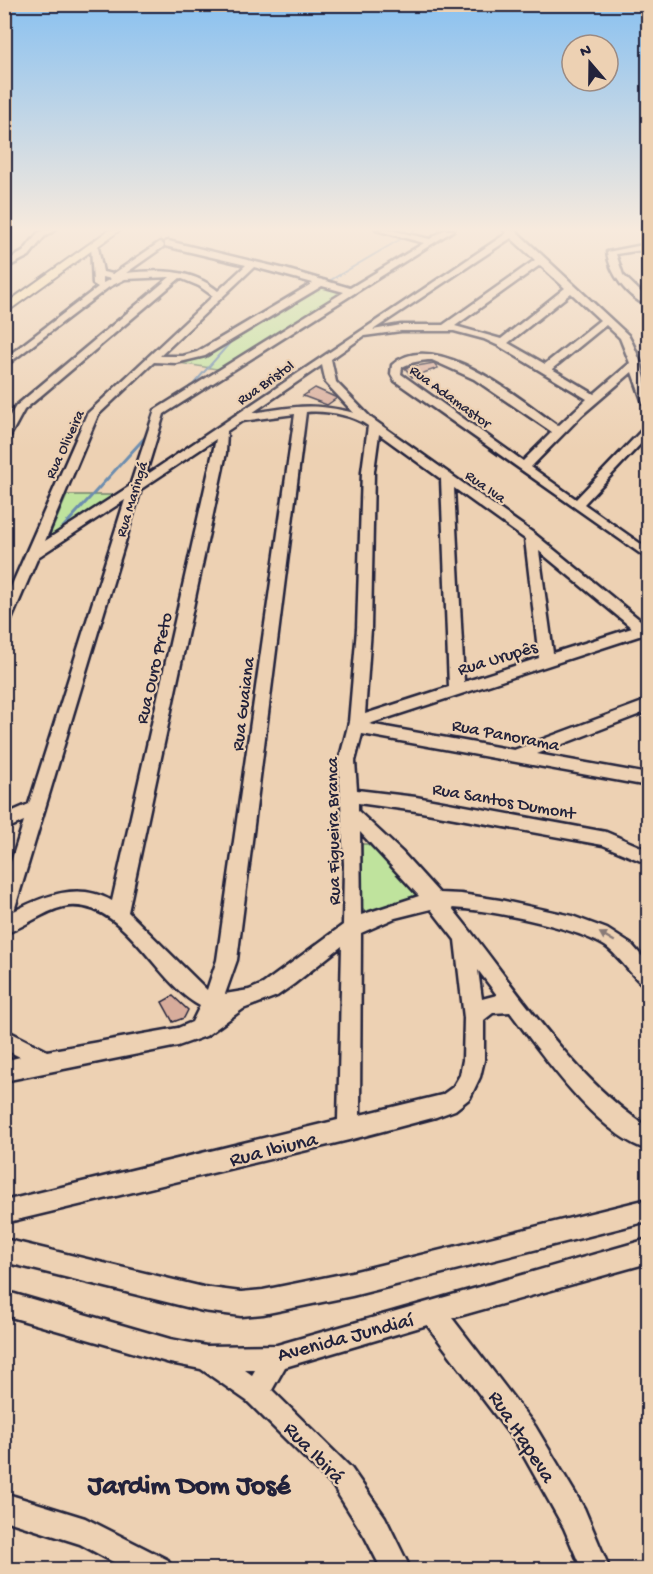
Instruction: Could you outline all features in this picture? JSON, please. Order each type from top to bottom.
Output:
[{"type":"street","points":[[4,364],[82,303]]},
{"type":"street","points":[[4,436],[20,408],[144,303]]},
{"type":"street","name":"Rua Oliveira","points":[[4,620],[93,414],[156,359],[211,303]]},
{"type":"street","points":[[156,359],[189,358],[201,354],[286,303]]},
{"type":"street","name":"Rua Maringá","points":[[4,915],[159,412],[210,371],[332,303]]},
{"type":"street","name":"Rua Bristol","points":[[33,554],[222,431],[405,303]]},
{"type":"street","points":[[445,328],[480,303]]},
{"type":"street","points":[[502,343],[552,303]]},
{"type":"street","points":[[588,303],[624,337],[648,403]]},
{"type":"street","points":[[544,370],[606,320]]},
{"type":"street","points":[[358,336],[407,327],[445,328],[474,334],[502,343],[594,399]]},
{"type":"street","name":"Rua Adamastor","points":[[559,432],[449,361],[424,357],[405,360],[397,365],[396,374],[399,379],[648,555]]},
{"type":"street","points":[[156,359],[210,371]]},
{"type":"street","name":"Rua Iva","points":[[326,359],[330,383],[370,422],[531,538],[646,629]]},
{"type":"street","points":[[524,467],[634,364]]},
{"type":"street","points":[[238,419],[301,408],[326,409],[370,422]]},
{"type":"street","name":"Rua Guaiana","points":[[199,1029],[212,1002],[227,960],[301,408]]},
{"type":"street","name":"Rua Figueira Branca","points":[[349,1129],[353,929],[351,814],[347,761],[356,724],[364,629],[370,422]]},
{"type":"street","points":[[577,504],[648,430]]},
{"type":"street","name":"Rua Ouro Preto","points":[[119,913],[220,453],[222,431]]},
{"type":"street","points":[[447,478],[457,690]]},
{"type":"street","points":[[531,538],[547,662]]},
{"type":"street","name":"Rua Urupês","points":[[356,724],[646,629]]},
{"type":"street","points":[[517,755],[648,705]]},
{"type":"street","name":"Rua Panorama","points":[[356,724],[648,780]]},
{"type":"street","name":"Rua Santos Dumont","points":[[348,795],[416,804],[606,839],[648,857]]},
{"type":"street","points":[[4,823],[35,809]]},
{"type":"street","points":[[351,814],[384,844],[436,901],[560,1062],[588,1094],[628,1127],[648,1139]]},
{"type":"street","points":[[4,926],[40,907],[70,898],[91,900],[119,913],[193,991],[212,1002],[241,1001]]},
{"type":"street","points":[[4,1071],[178,1037],[199,1029],[241,1001],[270,991],[353,929],[386,914],[436,901],[494,907],[593,930],[605,935],[625,949],[648,978]]},
{"type":"street","name":"Rua Ibiuna","points":[[4,1212],[349,1129],[452,1101],[464,1090],[472,1071],[475,1050],[474,1017],[464,940]]},
{"type":"street","points":[[474,1017],[486,1005],[498,1002],[516,1004]]},
{"type":"street","points":[[4,1038],[46,1061]]},
{"type":"street","points":[[4,1250],[203,1299],[242,1304],[352,1284],[648,1210]]},
{"type":"street","name":"Avenida Jundiaí","points":[[4,1303],[129,1340],[206,1358],[277,1357],[368,1329],[433,1313],[648,1251]]},
{"type":"street","name":"Rua Itapeva","points":[[433,1313],[526,1435],[574,1518],[596,1569]]},
{"type":"street","points":[[256,1392],[277,1357]]},
{"type":"street","name":"Rua Ibirá","points":[[206,1358],[256,1392],[342,1477],[375,1527],[398,1569]]},
{"type":"street","points":[[4,1506],[85,1532],[158,1569]]},
{"type":"green space","points":[[291,303],[327,303],[223,370],[179,363],[207,356]]},
{"type":"green space","points":[[67,495],[118,495],[49,537]]},
{"type":"green space","points":[[362,844],[368,844],[424,894],[421,899],[369,914],[362,909]]},
{"type":"building","points":[[434,363],[438,368],[412,377],[405,368]]},
{"type":"building","points":[[315,388],[337,398],[327,405],[303,396]]},
{"type":"building","points":[[173,996],[188,1010],[184,1018],[173,1022],[162,1002]]},
{"type":"waterway","points":[[190,388],[235,337]]},
{"type":"waterway","points":[[184,394],[191,386]]},
{"type":"waterway","points":[[160,420],[171,408]]},
{"type":"waterway","points":[[55,536],[149,433]]},
{"type":"district","name":"Jardim Dom José","points":[[189,1483]]}]
